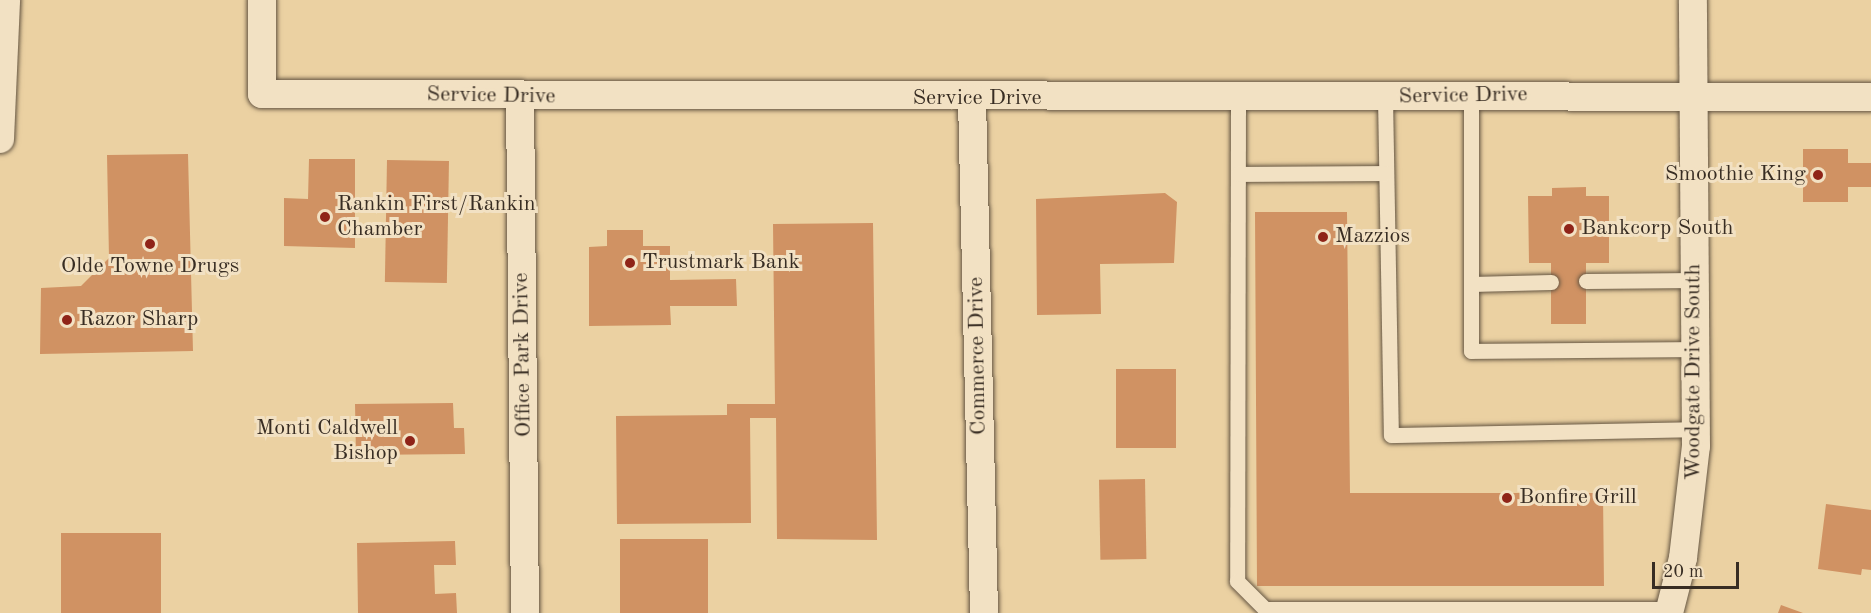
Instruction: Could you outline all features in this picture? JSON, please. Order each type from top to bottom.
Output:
[{"type":"street","points":[[0,139],[6,0]]},
{"type":"street","name":"Service Drive","points":[[262,0],[262,94],[972,99],[1694,93],[1871,97]]},
{"type":"street","points":[[1693,0],[1694,93]]},
{"type":"street","name":"Woodgate Drive South","points":[[1669,611],[1694,492],[1696,349],[1694,93]]},
{"type":"street","name":"Office Park Drive","points":[[520,96],[525,613]]},
{"type":"street","name":"Commerce Drive","points":[[972,99],[984,613]]},
{"type":"lane","points":[[1471,96],[1471,351],[1696,349]]},
{"type":"lane","points":[[1384,97],[1391,435],[1696,429]]},
{"type":"lane","points":[[1238,98],[1237,581],[1265,609],[1669,611]]},
{"type":"lane","points":[[1238,174],[1386,174]]},
{"type":"lane","points":[[1586,281],[1695,280]]},
{"type":"lane","points":[[1471,284],[1551,282]]},
{"type":"building","points":[[1803,149],[1848,149],[1848,163],[1871,163],[1871,187],[1848,187],[1848,202],[1803,202]]},
{"type":"building","points":[[188,154],[193,351],[40,354],[41,288],[81,286],[109,258],[107,155]]},
{"type":"building","name":"Rankin First/Rankin Chamber","points":[[309,159],[355,159],[355,248],[284,246],[284,198],[308,199]]},
{"type":"building","points":[[387,160],[449,161],[447,283],[385,282]]},
{"type":"building","name":"Bankcorp South","points":[[1586,187],[1586,196],[1609,196],[1609,263],[1586,263],[1586,324],[1551,324],[1551,263],[1529,263],[1528,196],[1552,196],[1552,188]]},
{"type":"building","points":[[1165,193],[1177,202],[1174,263],[1100,264],[1101,314],[1037,315],[1036,199]]},
{"type":"building","points":[[1255,212],[1347,212],[1350,493],[1603,493],[1604,586],[1257,586]]},
{"type":"building","points":[[873,223],[877,540],[777,539],[776,418],[750,418],[751,523],[617,524],[616,416],[727,415],[727,404],[775,404],[773,224]]},
{"type":"building","name":"Trustmark Bank","points":[[607,230],[643,230],[643,246],[670,246],[670,280],[736,279],[737,306],[670,306],[671,325],[589,326],[589,247],[607,246]]},
{"type":"building","points":[[1116,369],[1176,369],[1176,448],[1116,448]]},
{"type":"building","name":"Monti Caldwell Bishop","points":[[453,403],[454,428],[464,428],[465,454],[356,455],[355,404]]},
{"type":"building","points":[[1145,479],[1146,559],[1100,560],[1099,480]]},
{"type":"building","points":[[1826,504],[1871,510],[1871,570],[1862,569],[1861,575],[1818,569]]},
{"type":"building","points":[[61,533],[161,533],[161,613],[61,613]]},
{"type":"building","points":[[620,539],[708,539],[708,613],[620,613]]},
{"type":"building","points":[[455,541],[456,565],[434,565],[435,594],[456,593],[457,613],[358,613],[357,543]]},
{"type":"building","points":[[1781,605],[1803,613],[1778,613]]},
{"type":"place","name":"Smoothie King","points":[[1818,175]]},
{"type":"place","name":"Rankin First/Rankin Chamber","points":[[325,217]]},
{"type":"place","name":"Bankcorp South","points":[[1569,229]]},
{"type":"place","name":"Mazzios","points":[[1323,237]]},
{"type":"place","name":"Olde Towne Drugs","points":[[150,244]]},
{"type":"place","name":"Trustmark Bank","points":[[630,263]]},
{"type":"place","name":"Razor Sharp","points":[[67,320]]},
{"type":"place","name":"Monti Caldwell Bishop","points":[[410,441]]},
{"type":"place","name":"Bonfire Grill","points":[[1507,498]]}]
